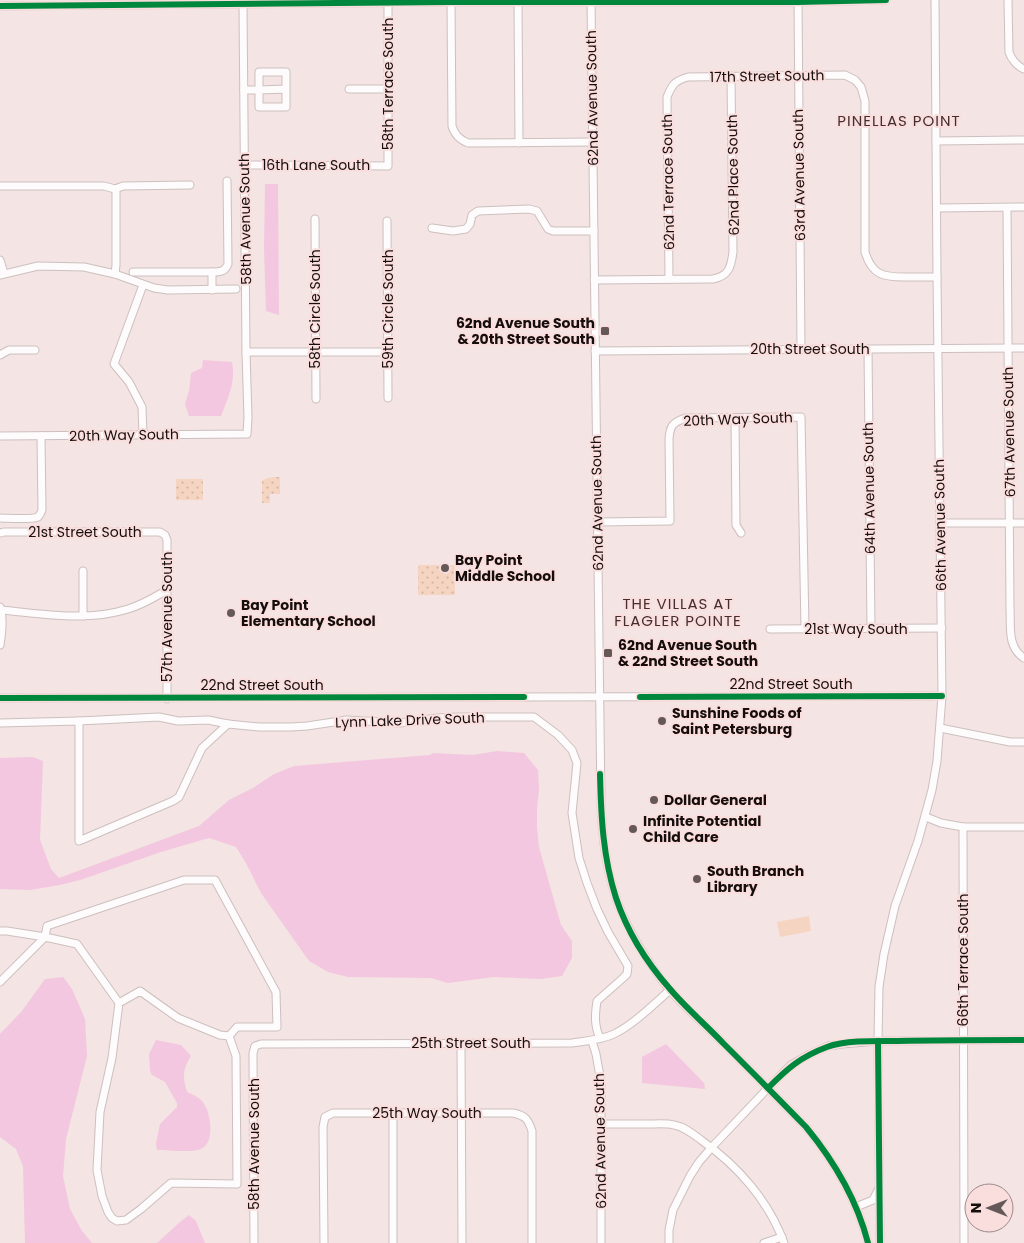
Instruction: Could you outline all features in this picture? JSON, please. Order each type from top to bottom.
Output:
[{"type":"street","points":[[0,6],[886,0]]},
{"type":"street","name":"66th Avenue South","points":[[880,1243],[879,987],[895,906],[926,817],[932,790],[937,761],[942,696],[934,0]]},
{"type":"street","points":[[1008,0],[1009,52],[1011,58],[1023,68]]},
{"type":"street","name":"62nd Avenue South","points":[[591,1],[602,829],[605,854],[624,918],[649,961],[670,990],[806,1127],[822,1147],[856,1207],[868,1243]]},
{"type":"street","name":"63rd Avenue South","points":[[798,1],[801,349]]},
{"type":"street","points":[[451,2],[452,126],[455,134],[461,140],[468,143],[593,142]]},
{"type":"street","points":[[518,2],[519,143]]},
{"type":"street","name":"58th Terrace South","points":[[388,3],[388,166]]},
{"type":"street","name":"58th Avenue South","points":[[243,5],[247,434]]},
{"type":"street","points":[[258,72],[286,72],[286,107],[258,107],[258,90],[258,72]]},
{"type":"street","name":"17th Street South","points":[[672,86],[679,79],[688,77],[845,75],[856,80],[861,87],[865,101],[865,252],[868,260],[878,274],[888,277],[937,277]]},
{"type":"street","name":"62nd Place South","points":[[669,279],[713,279],[721,277],[732,265],[734,252],[732,76]]},
{"type":"street","name":"62nd Terrace South","points":[[669,279],[667,97],[672,86]]},
{"type":"street","points":[[244,90],[286,89]]},
{"type":"street","points":[[349,89],[388,89]]},
{"type":"street","points":[[936,140],[1024,140]]},
{"type":"street","name":"16th Lane South","points":[[244,165],[388,166]]},
{"type":"street","points":[[133,272],[212,272],[222,271],[226,268],[228,264],[228,181]]},
{"type":"street","points":[[0,186],[104,186],[115,189],[123,186],[190,184]]},
{"type":"street","points":[[115,189],[115,274]]},
{"type":"street","points":[[937,208],[1024,207]]},
{"type":"street","name":"67th Avenue South","points":[[1007,208],[1011,637],[1014,648],[1021,656]]},
{"type":"street","points":[[432,228],[453,231],[466,229],[470,224],[472,215],[478,211],[530,209],[537,211],[548,229],[594,231]]},
{"type":"street","name":"58th Circle South","points":[[315,219],[316,399]]},
{"type":"street","name":"59th Circle South","points":[[387,221],[388,398]]},
{"type":"street","points":[[0,260],[2,274],[38,266],[84,267],[115,274],[154,288],[168,290],[236,289]]},
{"type":"street","points":[[212,272],[212,290]]},
{"type":"street","points":[[594,280],[669,279]]},
{"type":"street","points":[[143,285],[114,364],[129,382],[142,407],[143,435]]},
{"type":"street","name":"20th Street South","points":[[595,351],[1024,348]]},
{"type":"street","name":"64th Avenue South","points":[[868,349],[871,628]]},
{"type":"street","points":[[0,355],[9,350],[35,350]]},
{"type":"street","points":[[246,352],[388,352]]},
{"type":"street","name":"20th Way South","points":[[598,522],[670,521],[669,439],[670,429],[676,422],[685,418],[801,417],[805,629]]},
{"type":"street","points":[[735,418],[736,525],[741,533]]},
{"type":"street","name":"20th Way South","points":[[0,436],[247,434]]},
{"type":"street","points":[[0,518],[38,517],[42,510],[41,436]]},
{"type":"street","points":[[940,523],[1024,523]]},
{"type":"street","name":"21st Street South","points":[[2,532],[160,532],[165,535]]},
{"type":"street","name":"57th Avenue South","points":[[165,535],[167,540],[166,699]]},
{"type":"street","points":[[83,571],[83,616]]},
{"type":"street","points":[[0,645],[1,608],[43,615],[100,615],[130,608],[167,590]]},
{"type":"street","name":"21st Way South","points":[[770,629],[942,628]]},
{"type":"street","name":"22nd Street South","points":[[0,698],[942,696]]},
{"type":"street","points":[[0,723],[159,717],[178,721],[208,720],[228,724]]},
{"type":"street","name":"Lynn Lake Drive South","points":[[228,724],[259,727],[291,727],[347,720],[400,723],[457,717],[534,717],[558,735],[576,757],[572,814],[579,858],[597,909],[628,966],[627,974],[597,1001],[595,1015],[596,1030],[600,1038]]},
{"type":"street","points":[[79,721],[80,841],[173,801],[178,797],[202,748],[228,724]]},
{"type":"street","points":[[940,728],[1002,740],[1024,742]]},
{"type":"street","points":[[926,817],[941,823],[963,827],[1024,828]]},
{"type":"street","name":"66th Terrace South","points":[[963,827],[964,1243]]},
{"type":"street","points":[[0,982],[44,937],[47,926],[184,880],[215,880],[276,992],[277,1027],[237,1027],[229,1036]]},
{"type":"street","points":[[0,931],[77,944],[119,1003],[112,1058],[100,1112],[97,1156],[97,1170],[102,1196],[108,1212],[117,1221],[126,1220],[142,1209],[172,1183],[237,1184],[236,1056],[229,1036]]},
{"type":"street","name":"25th Street South","points":[[255,1046],[261,1044],[572,1043],[592,1041],[614,1034],[631,1024],[670,990]]},
{"type":"street","points":[[119,1003],[140,991],[178,1018],[220,1035],[229,1036]]},
{"type":"street","points":[[669,1243],[669,1230],[673,1210],[690,1176],[712,1147],[768,1088],[791,1066],[810,1054],[828,1046],[878,1041],[1024,1040]]},
{"type":"street","name":"62nd Avenue South","points":[[592,1041],[601,1082],[601,1243]]},
{"type":"street","points":[[461,1044],[462,1243]]},
{"type":"street","name":"58th Avenue South","points":[[254,1243],[253,1053],[255,1046]]},
{"type":"street","name":"25th Way South","points":[[324,1243],[323,1127],[326,1117],[333,1113],[513,1113],[521,1115],[528,1120],[532,1131],[532,1243]]},
{"type":"street","points":[[393,1114],[393,1243]]},
{"type":"street","points":[[601,1124],[674,1125],[685,1128],[712,1147],[732,1165],[762,1199],[783,1240],[764,1243]]},
{"type":"street","points":[[856,1207],[873,1200],[880,1187]]},
{"type":"shaded area","points":[[265,184],[278,184],[279,315],[266,311],[264,248]]},
{"type":"shaded area","points":[[203,360],[232,362],[232,383],[221,416],[189,416],[185,404],[191,373],[202,368]]},
{"type":"shaded area","points":[[280,477],[280,494],[270,494],[270,503],[262,503],[262,480]]},
{"type":"shaded area","points":[[176,479],[203,479],[203,500],[176,500]]},
{"type":"shaded area","points":[[418,565],[455,565],[455,595],[418,595]]},
{"type":"shaded area","points":[[497,751],[524,753],[538,770],[537,828],[539,847],[561,925],[572,941],[572,958],[562,976],[541,979],[494,977],[448,983],[431,978],[348,977],[328,972],[309,961],[261,893],[236,847],[209,838],[60,885],[30,890],[0,889],[0,758],[33,757],[43,761],[40,840],[51,869],[59,878],[199,826],[229,800],[253,788],[274,774],[294,766],[430,755],[433,753],[473,755]]},
{"type":"shaded area","points":[[809,916],[811,931],[780,937],[777,922]]},
{"type":"shaded area","points":[[63,977],[72,989],[85,1019],[87,1056],[66,1139],[63,1176],[70,1209],[82,1231],[92,1243],[25,1243],[23,1166],[16,1149],[0,1137],[0,1034],[22,1011],[45,979]]},
{"type":"shaded area","points":[[156,1040],[181,1045],[191,1056],[184,1074],[187,1092],[201,1100],[204,1104],[210,1126],[209,1140],[206,1146],[201,1149],[187,1151],[157,1150],[156,1143],[160,1124],[177,1107],[177,1103],[165,1082],[152,1075],[150,1071],[149,1054]]},
{"type":"shaded area","points":[[666,1044],[704,1083],[705,1089],[642,1083],[642,1057]]},
{"type":"shaded area","points":[[189,1215],[196,1221],[205,1243],[157,1243],[180,1222]]},
{"type":"cycle path","points":[[0,6],[886,0]]},
{"type":"cycle path","points":[[640,697],[942,696]]},
{"type":"cycle path","points":[[0,698],[524,697]]},
{"type":"cycle path","points":[[600,774],[602,821],[608,867],[616,898],[639,946],[653,968],[676,996],[806,1127],[826,1153],[851,1196],[868,1243]]},
{"type":"cycle path","points":[[768,1088],[801,1059],[827,1047],[843,1043],[871,1041],[1024,1040]]},
{"type":"cycle path","points":[[878,1041],[880,1243]]},
{"type":"place","name":"62nd Avenue South & 20th Street South","points":[[605,331]]},
{"type":"place","name":"Bay Point Middle School","points":[[445,568]]},
{"type":"place","name":"Bay Point Elementary School","points":[[231,613]]},
{"type":"place","name":"62nd Avenue South & 22nd Street South","points":[[608,653]]},
{"type":"place","name":"Sunshine Foods of Saint Petersburg","points":[[662,721]]},
{"type":"place","name":"Dollar General","points":[[654,800]]},
{"type":"place","name":"Infinite Potential Child Care","points":[[633,829]]},
{"type":"place","name":"South Branch Library","points":[[697,879]]},
{"type":"district","name":"PINELLAS POINT","points":[[899,120]]},
{"type":"district","name":"THE VILLAS AT FLAGLER POINTE","points":[[678,612]]}]
